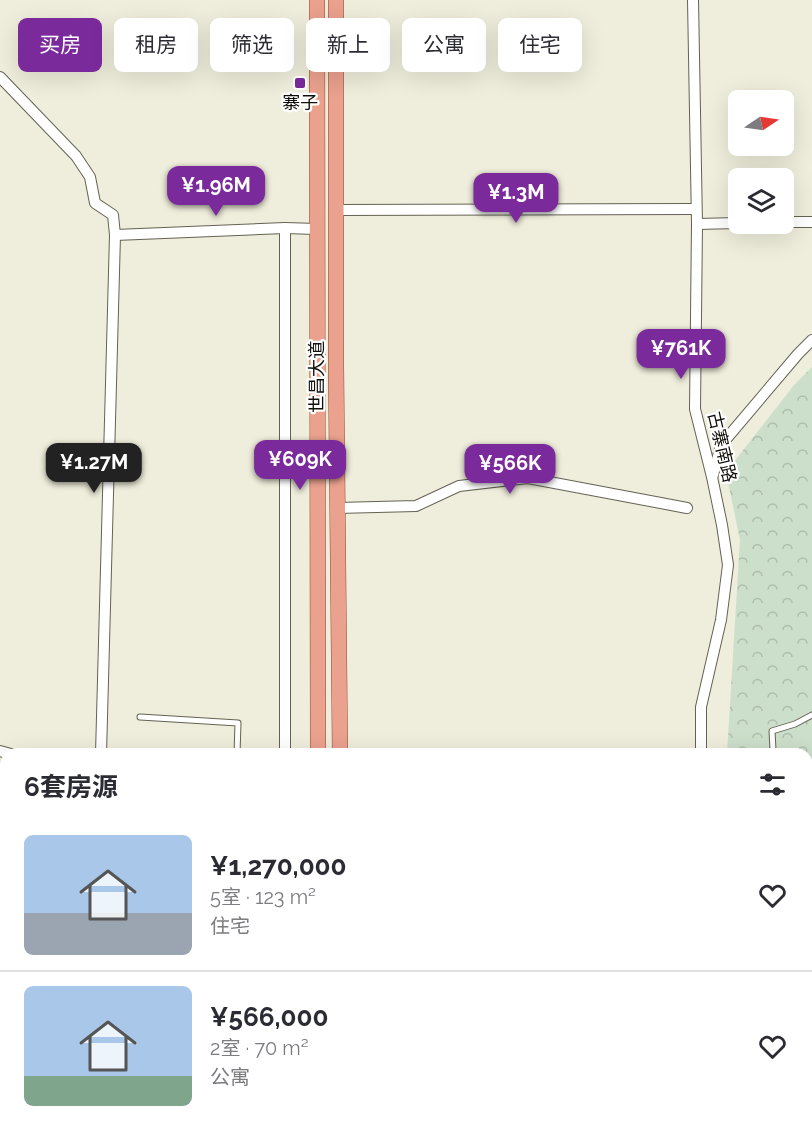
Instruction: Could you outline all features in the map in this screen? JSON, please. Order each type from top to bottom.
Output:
[{"type":"main road","name":"世昌大道","points":[[317,0],[318,748]]},
{"type":"main road","name":"世昌大道","points":[[336,0],[340,748]]},
{"type":"street","name":"古寨南路","points":[[693,0],[697,224],[695,409],[712,477],[728,565],[721,620],[701,707],[701,748]]},
{"type":"street","points":[[0,77],[76,156],[90,177],[95,203],[113,215],[115,235],[101,748]]},
{"type":"street","points":[[336,210],[696,209]]},
{"type":"street","points":[[794,222],[812,222]]},
{"type":"street","points":[[697,224],[728,223]]},
{"type":"street","points":[[115,235],[285,228],[317,229]]},
{"type":"street","points":[[285,228],[285,748]]},
{"type":"street","points":[[712,477],[721,445],[812,340]]},
{"type":"street","points":[[338,508],[416,506],[459,486],[528,478],[687,508]]},
{"type":"lane","points":[[773,748],[772,731],[795,724],[812,715]]},
{"type":"lane","points":[[140,717],[238,723],[237,748]]},
{"type":"green space","points":[[812,367],[812,748],[727,748],[740,540],[726,472],[795,384]]},
{"type":"place","name":"寨子","points":[[300,83]]}]
